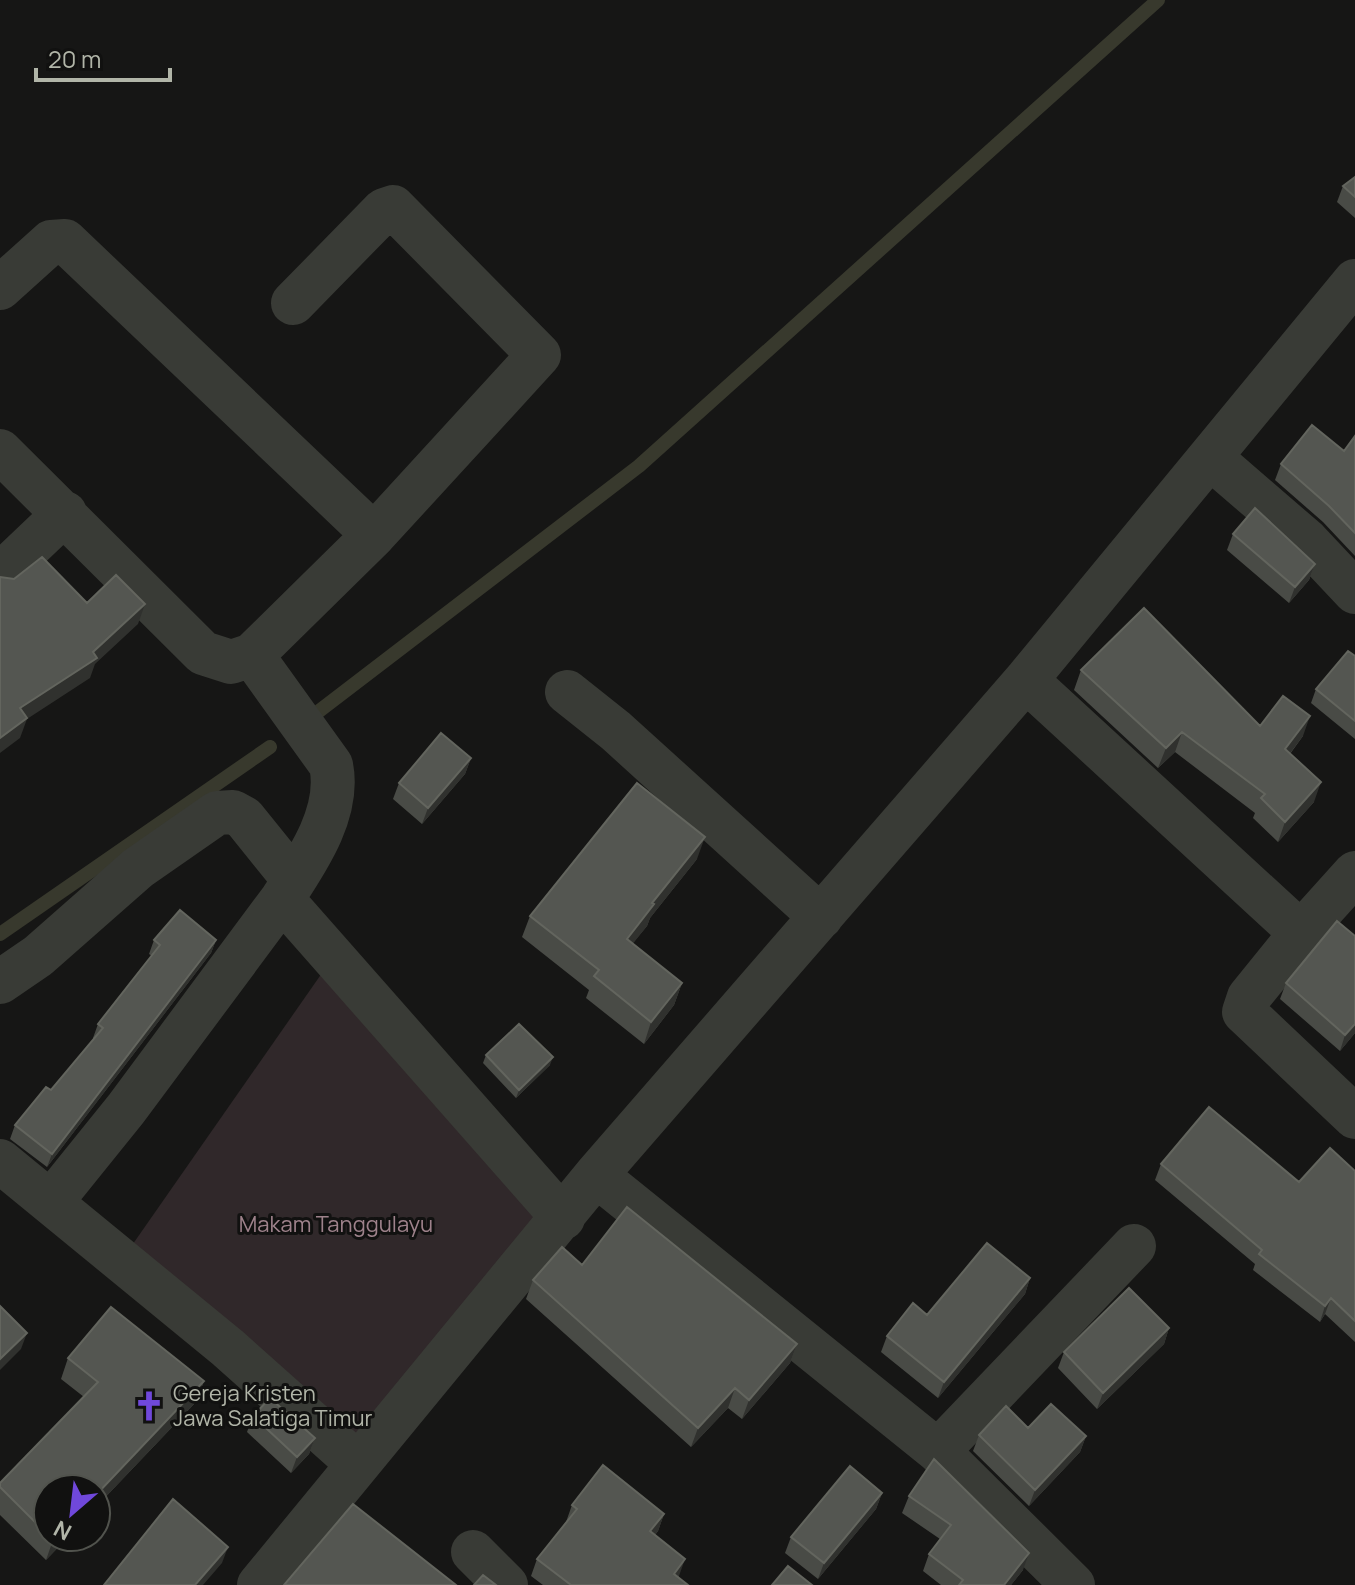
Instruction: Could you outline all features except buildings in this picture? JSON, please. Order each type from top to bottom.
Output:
[{"type":"street","points":[[0,451],[203,653],[231,662],[252,655],[374,535],[538,357],[538,350],[393,207],[384,210],[293,303]]},
{"type":"street","points":[[0,288],[51,242],[65,241],[374,535]]},
{"type":"street","points":[[259,1585],[596,1175],[1026,680],[1212,459],[1355,281]]},
{"type":"street","points":[[1212,459],[1307,541],[1355,592]]},
{"type":"street","points":[[0,575],[65,513]]},
{"type":"street","points":[[51,1202],[126,1109],[288,889],[331,806],[335,784],[331,765],[252,655]]},
{"type":"street","points":[[1026,680],[1301,933]]},
{"type":"street","points":[[567,692],[616,731],[821,917]]},
{"type":"street","points":[[0,982],[38,956],[138,868],[217,813],[233,812],[244,818],[288,889],[563,1218]]},
{"type":"street","points":[[1355,873],[1249,997],[1244,1012],[1355,1117]]},
{"type":"street","points":[[0,1161],[228,1348],[358,1464]]},
{"type":"street","points":[[596,1175],[938,1451],[1073,1585]]},
{"type":"street","points":[[938,1451],[1134,1246]]},
{"type":"street","points":[[473,1552],[506,1585]]},
{"type":"green space","name":"Makam Tanggulayu","points":[[322,973],[539,1222],[357,1444],[128,1251]]},
{"type":"waterway","points":[[310,718],[639,466],[1158,0]]},
{"type":"waterway","points":[[0,934],[270,747]]},
{"type":"place","name":"Gereja Kristen Jawa Salatiga Timur","points":[[149,1406]]}]
